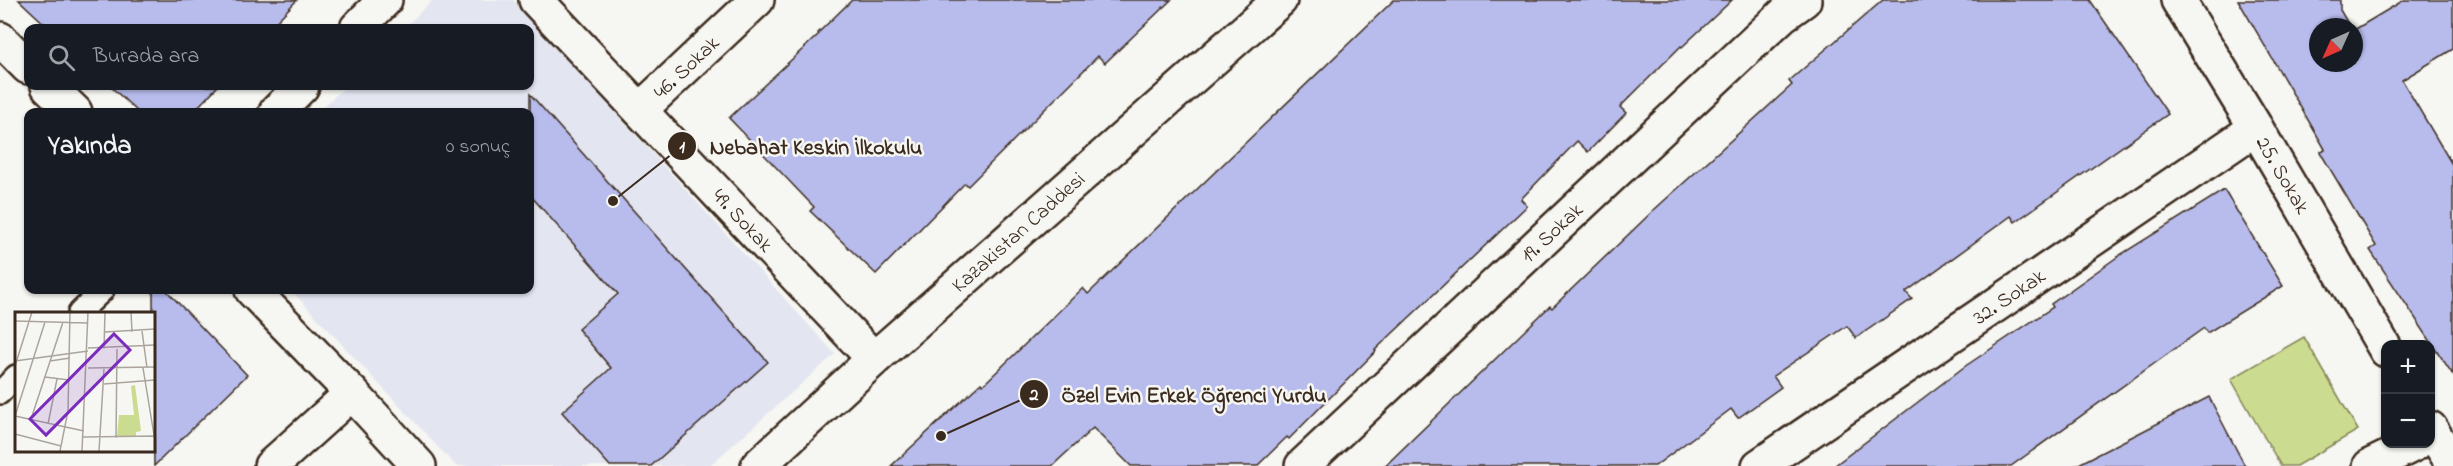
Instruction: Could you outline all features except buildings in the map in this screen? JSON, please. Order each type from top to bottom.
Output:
[{"type":"street","points":[[361,24],[385,0]]},
{"type":"street","name":"49. Sokak","points":[[536,0],[874,359]]},
{"type":"street","name":"46. Sokak","points":[[640,110],[757,0]]},
{"type":"street","name":"Kazakistan Caddesi","points":[[758,466],[874,359],[1280,0]]},
{"type":"street","name":"19. Sokak","points":[[1310,463],[1783,15],[1804,0]]},
{"type":"street","name":"25. Sokak","points":[[2178,0],[2256,128],[2381,343]]},
{"type":"street","points":[[0,39],[24,63]]},
{"type":"street","points":[[52,90],[71,108]]},
{"type":"street","points":[[280,108],[298,90]]},
{"type":"street","name":"32. Sokak","points":[[1759,466],[2256,128]]},
{"type":"street","points":[[256,294],[419,466]]},
{"type":"street","points":[[271,466],[352,393]]},
{"type":"street","points":[[2435,444],[2453,464]]},
{"type":"street","points":[[2370,466],[2403,448]]},
{"type":"lane","points":[[80,312],[99,294]]},
{"type":"lane","points":[[0,393],[15,377]]},
{"type":"shaded area","points":[[433,0],[513,0],[835,354],[709,466],[456,466],[295,294],[534,294],[534,108],[322,108],[342,90],[534,90],[534,24],[408,24]]},
{"type":"green space","points":[[2304,337],[2358,430],[2296,466],[2281,466],[2231,379]]},
{"type":"place","name":"Nebahat Keskin İlkokulu","points":[[613,201]]},
{"type":"place","name":"Özel Evin Erkek Öğrenci Yurdu","points":[[941,436]]}]
